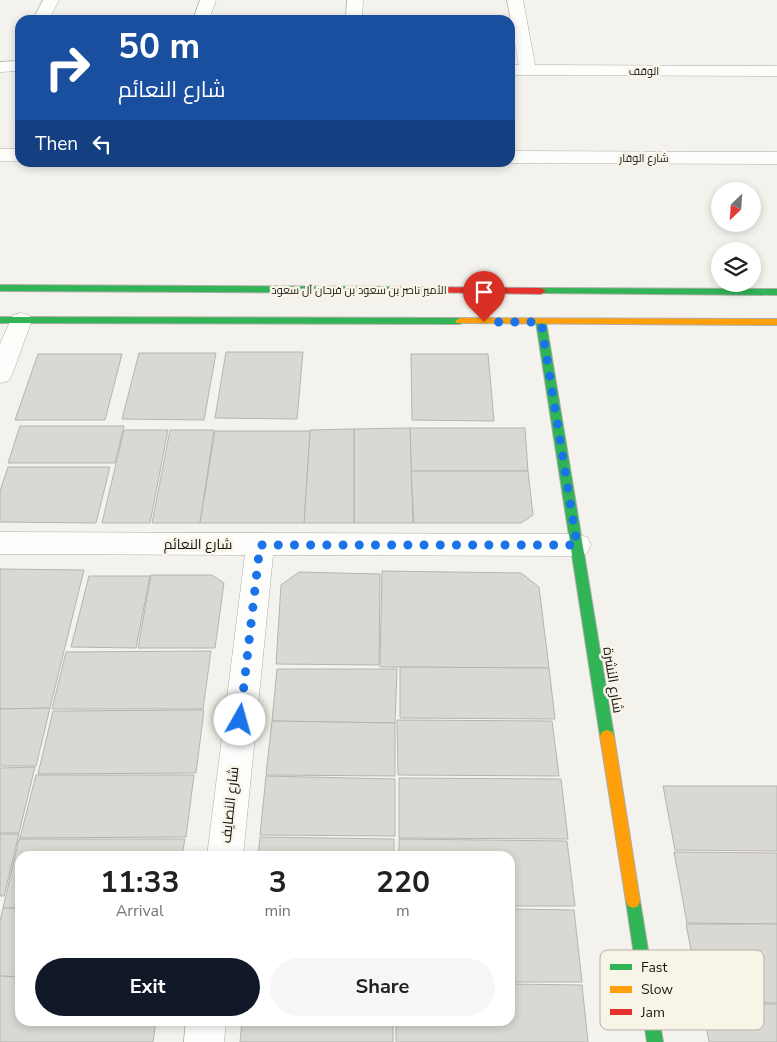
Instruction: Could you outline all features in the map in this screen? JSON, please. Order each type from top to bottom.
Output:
[{"type":"street","points":[[44,15],[51,0]]},
{"type":"street","points":[[203,15],[208,0]]},
{"type":"street","points":[[354,15],[355,0]]},
{"type":"street","points":[[515,0],[528,70]]},
{"type":"street","points":[[0,67],[15,65]]},
{"type":"street","name":"الوقف","points":[[515,70],[777,71]]},
{"type":"street","points":[[0,155],[15,155]]},
{"type":"street","name":"شارع الوقار","points":[[515,157],[777,158]]},
{"type":"street","name":"الأمير ناصر بن سعود بن فرحان آل سعود","points":[[0,288],[777,292]]},
{"type":"street","points":[[0,375],[11,320],[777,322]]},
{"type":"street","name":"شارع النشرة","points":[[541,322],[641,950]]},
{"type":"street","name":"شارع النعائم","points":[[0,544],[577,545]]},
{"type":"street","name":"شارع النصايف","points":[[225,851],[260,545]]},
{"type":"street","points":[[204,1042],[206,1026]]},
{"type":"building","points":[[226,352],[303,352],[297,419],[215,418]]},
{"type":"building","points":[[139,353],[216,353],[204,420],[122,419]]},
{"type":"building","points":[[38,354],[122,354],[105,420],[15,420]]},
{"type":"building","points":[[411,354],[488,354],[494,421],[412,420]]},
{"type":"building","points":[[20,426],[124,426],[115,463],[8,463]]},
{"type":"building","points":[[410,428],[525,428],[528,471],[411,471]]},
{"type":"building","points":[[410,428],[413,523],[354,523],[354,429]]},
{"type":"building","points":[[354,429],[354,523],[304,523],[310,430]]},
{"type":"building","points":[[124,430],[168,430],[150,523],[102,523]]},
{"type":"building","points":[[170,430],[214,430],[200,523],[152,523]]},
{"type":"building","points":[[215,431],[310,431],[304,523],[200,523]]},
{"type":"building","points":[[8,467],[110,467],[96,523],[0,522],[0,491]]},
{"type":"building","points":[[411,471],[528,471],[533,515],[521,523],[414,523]]},
{"type":"building","points":[[0,569],[84,570],[50,708],[0,709]]},
{"type":"building","points":[[382,571],[521,573],[539,587],[549,668],[380,667]]},
{"type":"building","points":[[299,572],[380,574],[379,665],[276,664],[281,585]]},
{"type":"building","points":[[151,575],[212,575],[224,583],[215,648],[138,648]]},
{"type":"building","points":[[89,576],[150,576],[136,648],[71,647]]},
{"type":"building","points":[[211,651],[203,709],[52,709],[66,652]]},
{"type":"building","points":[[400,667],[549,668],[555,719],[400,718]]},
{"type":"building","points":[[277,669],[397,669],[395,723],[272,721]]},
{"type":"building","points":[[50,708],[36,766],[0,766],[0,709]]},
{"type":"building","points":[[204,710],[196,773],[38,774],[53,711]]},
{"type":"building","points":[[397,720],[552,721],[559,776],[398,775]]},
{"type":"building","points":[[272,721],[395,723],[395,776],[266,775]]},
{"type":"building","points":[[35,767],[19,833],[0,833],[0,768]]},
{"type":"building","points":[[36,775],[194,775],[186,837],[20,838]]},
{"type":"building","points":[[266,776],[395,779],[395,836],[260,835]]},
{"type":"building","points":[[399,778],[561,779],[568,839],[399,838]]},
{"type":"building","points":[[663,786],[777,786],[777,851],[675,850]]},
{"type":"building","points":[[0,834],[19,834],[4,896],[0,896]]},
{"type":"building","points":[[260,837],[394,839],[394,851],[259,851]]},
{"type":"building","points":[[19,839],[185,839],[183,851],[16,851]]},
{"type":"building","points":[[399,839],[567,841],[575,906],[515,906],[515,851],[399,851]]},
{"type":"building","points":[[674,852],[777,853],[777,924],[687,923]]},
{"type":"building","points":[[15,856],[15,908],[3,908]]},
{"type":"building","points":[[3,908],[15,908],[15,977],[0,976],[0,921]]},
{"type":"building","points":[[515,909],[574,910],[582,982],[515,982]]},
{"type":"building","points":[[686,924],[777,924],[777,1003],[764,1003],[764,950],[691,950]]},
{"type":"building","points":[[0,976],[15,977],[15,1026],[155,1026],[153,1042],[0,1042]]},
{"type":"building","points":[[515,984],[582,985],[588,1042],[396,1042],[396,1026],[515,1026]]},
{"type":"building","points":[[764,1004],[777,1004],[777,1042],[709,1042],[707,1030],[764,1030]]},
{"type":"building","points":[[242,1026],[393,1026],[393,1042],[240,1042]]},
{"type":"traffic: fast","points":[[0,288],[416,290]]},
{"type":"traffic: fast","points":[[541,291],[777,292]]},
{"type":"traffic: fast","points":[[0,320],[460,321]]},
{"type":"traffic: fast","points":[[541,322],[607,736]]},
{"type":"traffic: fast","points":[[633,901],[641,950]]},
{"type":"traffic: fast","points":[[653,1030],[655,1042]]},
{"type":"traffic: slow","points":[[460,321],[777,322]]},
{"type":"traffic: slow","points":[[607,736],[633,901]]},
{"type":"traffic: jam","points":[[416,290],[541,291]]},
{"type":"route","points":[[240,720],[260,545],[577,545],[541,322],[484,322]]}]
